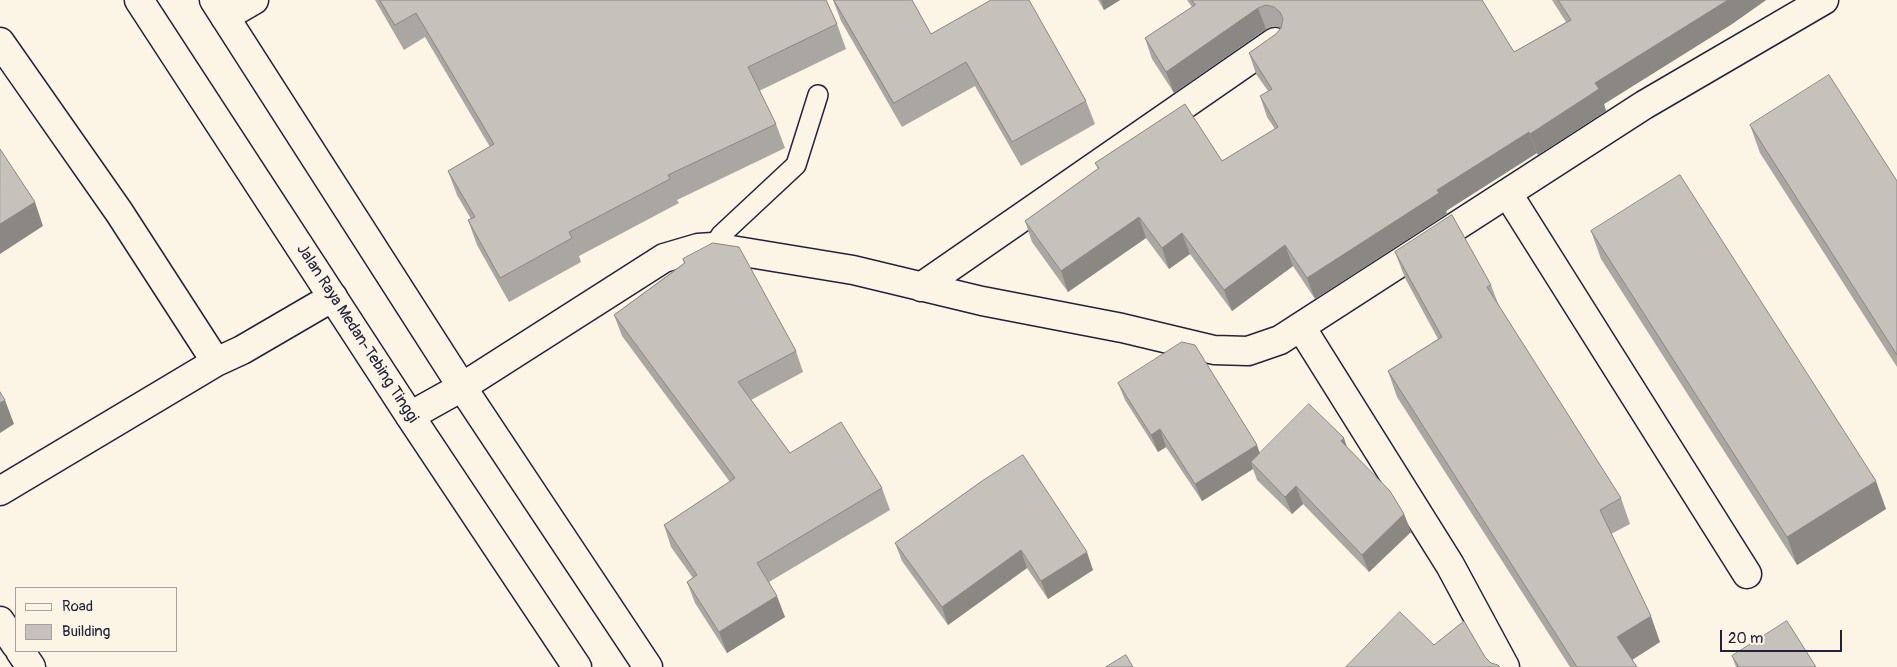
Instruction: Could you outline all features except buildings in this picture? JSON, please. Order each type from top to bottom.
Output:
[{"type":"main road","name":"Jalan Raya Medan-Tebing Tinggi","points":[[139,0],[410,416],[577,667]]},
{"type":"main road","points":[[254,0],[219,8],[462,387],[648,667]]},
{"type":"main road","points":[[410,416],[462,387],[664,258],[698,248],[713,247],[853,270],[982,301],[1122,328],[1214,350],[1248,351],[1280,340],[1644,105],[1824,0]]},
{"type":"main road","points":[[0,42],[119,212],[216,362]]},
{"type":"main road","points":[[921,287],[1275,42]]},
{"type":"main road","points":[[1508,194],[1747,574]]},
{"type":"main road","points":[[0,491],[216,362],[242,350],[333,297]]},
{"type":"main road","points":[[1301,327],[1450,565],[1505,667]]},
{"type":"main road","points":[[0,621],[15,644]]},
{"type":"main road","points":[[21,652],[30,667]]},
{"type":"lane","points":[[713,247],[721,235],[796,165],[818,95]]}]
